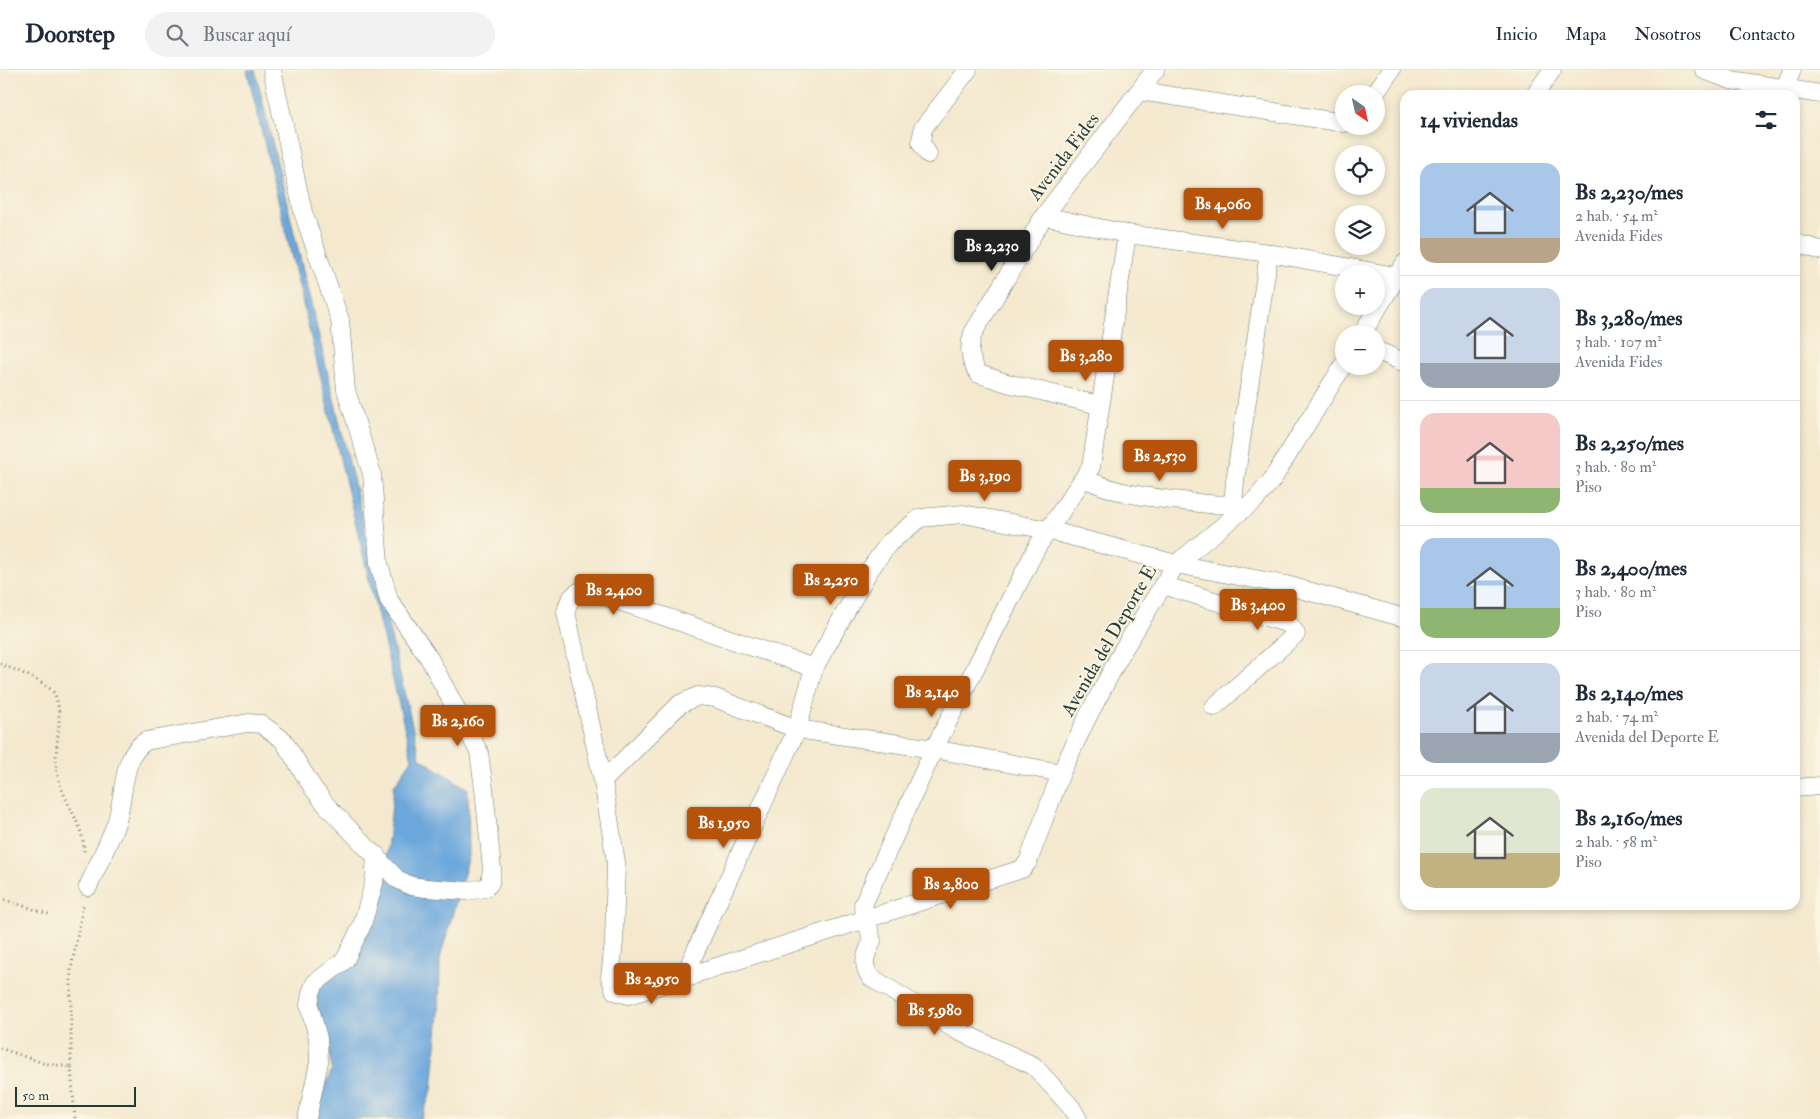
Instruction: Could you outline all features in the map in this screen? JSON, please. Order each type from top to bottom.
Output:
[{"type":"street","points":[[88,887],[116,825],[123,798],[126,771],[138,746],[146,741],[234,724],[261,724],[283,740],[318,794],[397,879],[411,886],[467,891],[485,888],[490,882],[492,869],[484,788],[478,752],[429,658],[389,600],[379,564],[372,474],[346,390],[340,320],[304,212],[272,70]]},
{"type":"street","points":[[928,154],[921,143],[923,128],[968,70]]},
{"type":"street","name":"Avenida Fides","points":[[1099,405],[979,374],[973,366],[970,350],[973,333],[1044,216],[1155,70]]},
{"type":"street","points":[[1381,85],[1391,70]]},
{"type":"street","points":[[1538,90],[1552,70]]},
{"type":"street","points":[[1704,70],[1730,80],[1774,90]]},
{"type":"street","points":[[1784,90],[1792,70]]},
{"type":"street","points":[[1140,91],[1335,122]]},
{"type":"street","points":[[1800,93],[1820,94]]},
{"type":"street","points":[[1044,216],[1126,234],[1400,270],[1367,325]]},
{"type":"street","points":[[1078,1119],[1071,1107],[1034,1066],[956,1030],[870,977],[864,967],[864,957],[872,942],[863,905],[934,749],[1037,547],[1092,467],[1099,405],[1126,234]]},
{"type":"street","points":[[1800,244],[1820,250]]},
{"type":"street","points":[[1084,478],[1105,488],[1130,495],[1212,505],[1235,510],[1269,253]]},
{"type":"street","points":[[1385,354],[1400,361]]},
{"type":"street","name":"Avenida del Deporte E","points":[[866,919],[1022,869],[1028,862],[1061,772],[1123,650],[1176,564],[1235,510],[1256,499],[1272,480],[1337,375]]},
{"type":"street","points":[[692,976],[691,961],[796,728],[814,668],[868,572],[889,543],[920,518],[963,514],[1048,530],[1176,564],[1286,585],[1400,617]]},
{"type":"street","points":[[1164,585],[1289,624],[1296,634],[1214,707]]},
{"type":"street","points":[[814,668],[588,590],[576,592],[569,600],[566,612],[603,780],[616,862],[614,942],[610,977],[615,991],[629,995],[866,919]]},
{"type":"street","points":[[603,780],[680,704],[698,696],[715,698],[796,728],[934,749],[1061,772]]},
{"type":"street","points":[[1800,788],[1820,786]]},
{"type":"street","points":[[307,1119],[319,1062],[318,1038],[309,1005],[311,993],[315,983],[335,970],[345,960],[362,925],[374,883],[376,855]]},
{"type":"path","points":[[0,664],[48,686],[55,694],[59,714],[55,754],[57,774],[70,811],[82,833],[84,859]]},
{"type":"path","points":[[75,1119],[71,1067],[71,969],[77,929],[88,887]]},
{"type":"path","points":[[0,898],[51,915]]},
{"type":"path","points":[[0,1048],[43,1063],[71,1067]]},
{"type":"water","points":[[247,70],[255,70],[420,758],[468,789],[469,856],[440,958],[439,1013],[432,1090],[421,1119],[313,1119],[332,1069],[327,1036],[316,1010],[318,988],[374,912],[387,850],[394,786],[412,759]]}]
